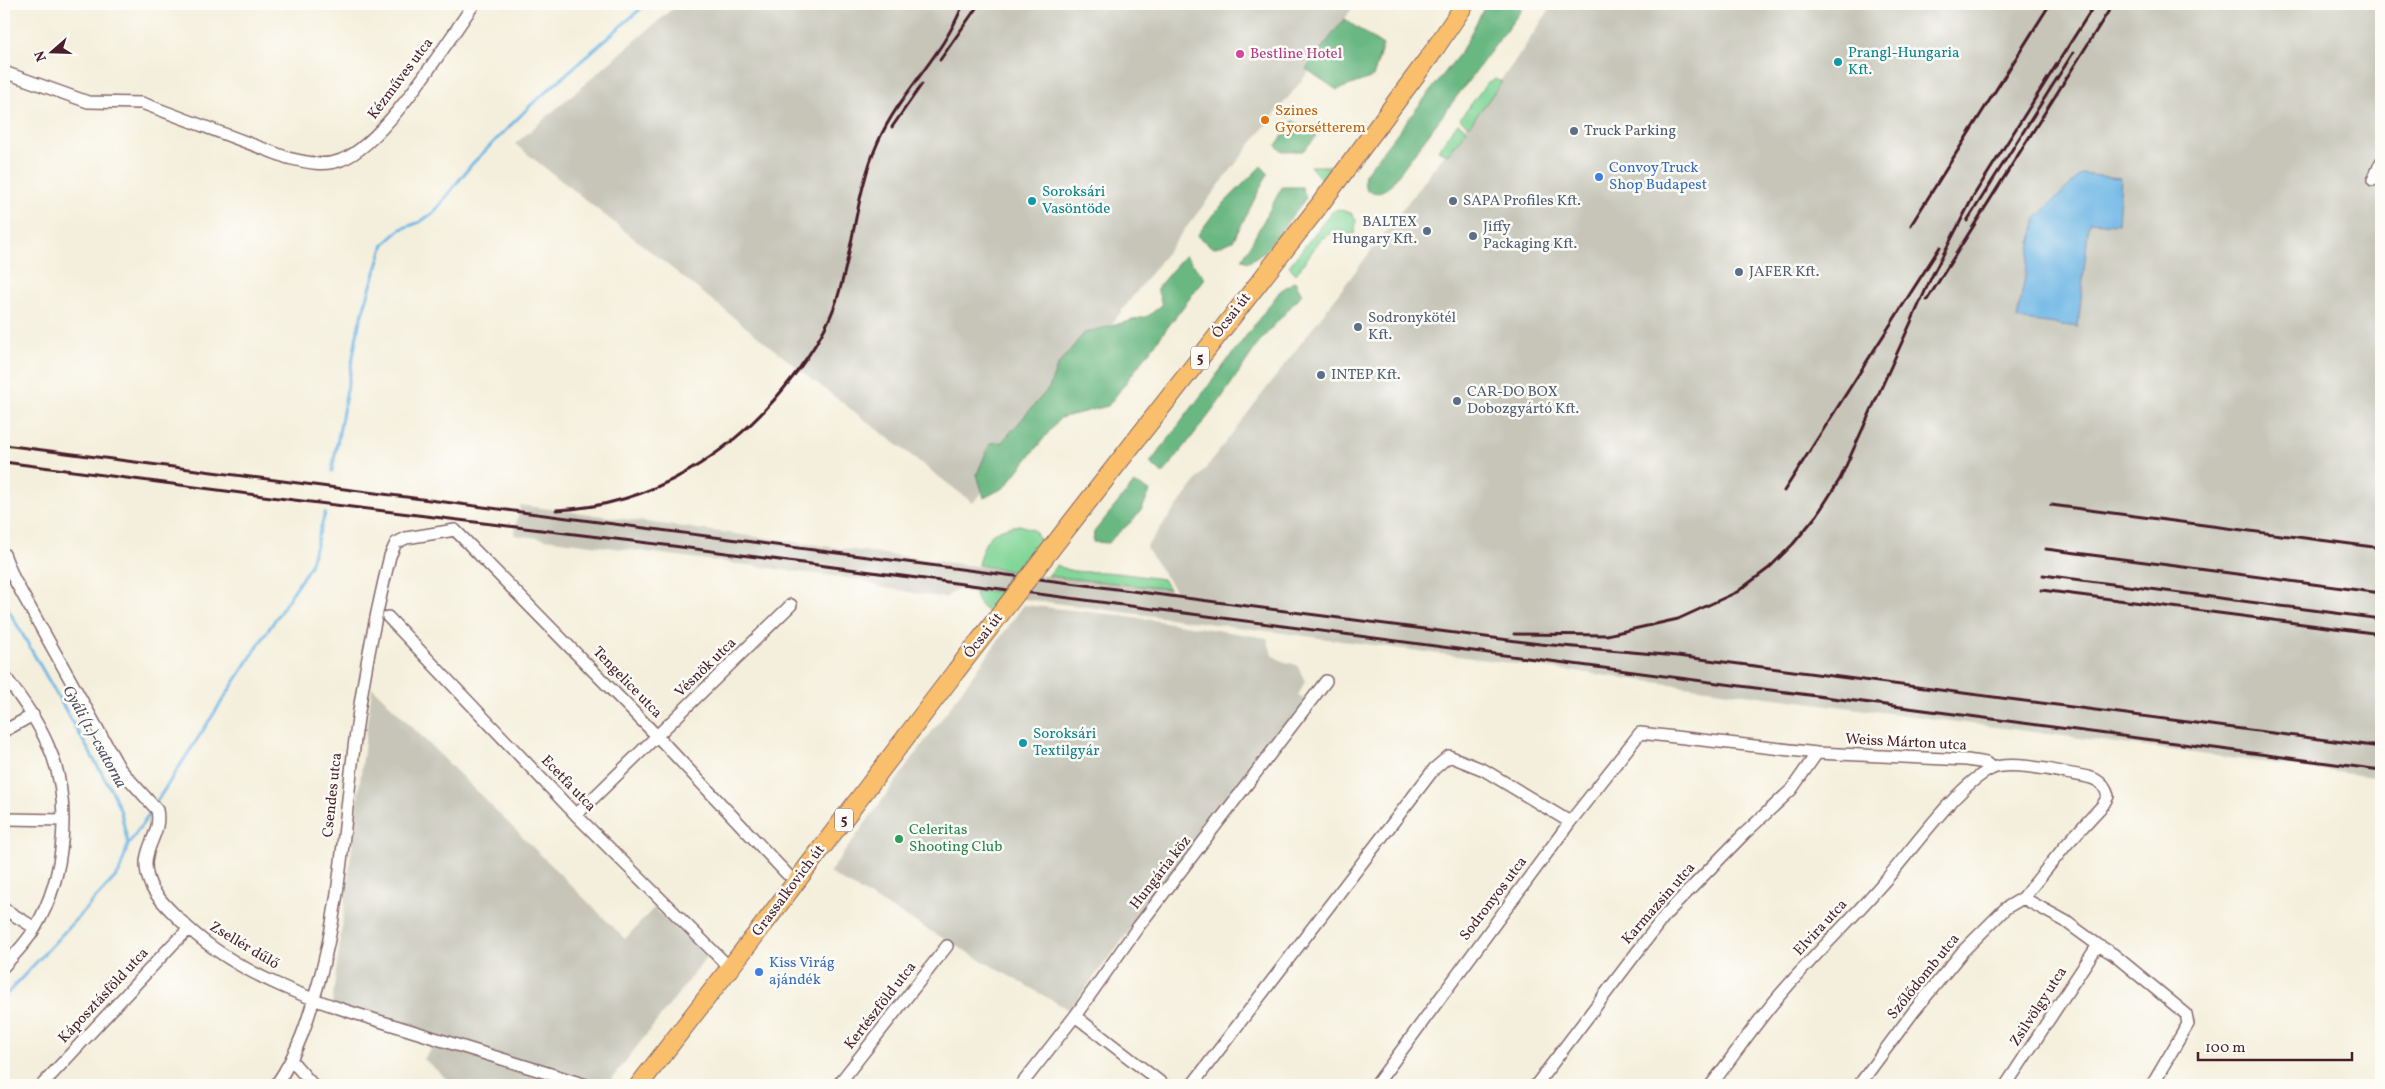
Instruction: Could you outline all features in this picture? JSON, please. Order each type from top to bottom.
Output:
[{"type":"main road","name":"Ócsai út","points":[[956,670],[1318,206],[1430,56],[1465,4]]},
{"type":"main road","name":"Grassalkovich út","points":[[639,1085],[956,670]]},
{"type":"street","name":"Kézműves utca","points":[[4,72],[88,102],[142,103],[288,158],[313,164],[341,161],[366,146],[387,124],[474,4]]},
{"type":"street","points":[[2374,180],[2381,162]]},
{"type":"street","name":"Tengelice utca","points":[[436,534],[455,530],[657,736],[787,874]]},
{"type":"street","name":"Csendes utca","points":[[276,1085],[292,1061],[314,1000],[332,930],[360,696],[390,556],[396,543],[406,538],[436,534]]},
{"type":"street","name":"Zsellér dűlő","points":[[4,554],[14,579],[120,769],[157,810],[159,818],[156,830],[147,850],[147,870],[151,886],[162,902],[189,929],[207,944],[252,972],[314,1000],[586,1085]]},
{"type":"street","name":"Vésnök utca","points":[[576,815],[791,605]]},
{"type":"street","name":"Ecetfa utca","points":[[388,617],[576,815],[730,968]]},
{"type":"street","points":[[4,676],[33,715],[48,744],[57,773],[63,820],[62,847],[54,880],[35,928],[4,966]]},
{"type":"street","name":"Hungária köz","points":[[1021,1085],[1075,1016],[1138,927],[1326,682]]},
{"type":"street","points":[[4,731],[33,715]]},
{"type":"street","name":"Weiss Márton utca","points":[[1640,733],[1817,753],[1968,760],[1986,763],[1992,768],[2030,768],[2100,780],[2108,796],[2103,806],[2066,845],[2023,898]]},
{"type":"street","name":"Sodronyos utca","points":[[1376,1085],[1570,822],[1640,733]]},
{"type":"street","name":"Karmazsin utca","points":[[1536,1085],[1666,914],[1744,834],[1792,790],[1817,753]]},
{"type":"street","points":[[1192,1085],[1434,769],[1449,756],[1484,770],[1570,822]]},
{"type":"street","name":"Elvira utca","points":[[1711,1085],[1784,990],[1882,884],[1957,795],[1992,768]]},
{"type":"street","points":[[7,819],[63,820]]},
{"type":"street","points":[[2023,898],[2065,921],[2114,954],[2186,1014],[2188,1024],[2180,1041],[2152,1085]]},
{"type":"street","name":"Szőlődomb utca","points":[[1859,1085],[1914,1011],[1963,951],[2006,908],[2023,898]]},
{"type":"street","points":[[4,909],[35,928]]},
{"type":"street","name":"Káposztásföld utca","points":[[42,1085],[172,944],[189,929]]},
{"type":"street","name":"Zsilvölgy utca","points":[[2006,1085],[2098,945]]},
{"type":"street","name":"Kertészföld utca","points":[[838,1085],[947,946]]},
{"type":"street","points":[[1075,1016],[1164,1085]]},
{"type":"street","points":[[292,1061],[313,1085]]},
{"type":"shaded area","points":[[678,4],[1355,4],[1311,69],[973,503],[805,374],[515,144]]},
{"type":"shaded area","points":[[1553,4],[2381,4],[2381,778],[956,590],[945,598],[879,587],[863,580],[514,535],[520,505],[1048,576],[1169,589],[1176,592],[1146,547],[1516,60]]},
{"type":"shaded area","points":[[1024,605],[1126,616],[1267,638],[1272,655],[1282,661],[1297,665],[1305,681],[1298,696],[1306,700],[1294,717],[1069,1010],[829,873]]},
{"type":"shaded area","points":[[372,687],[625,939],[654,908],[707,957],[607,1085],[453,1085],[424,1059],[432,1047],[331,1012]]},
{"type":"green space","points":[[1486,4],[1516,4],[1523,8],[1389,187],[1378,193],[1367,191],[1364,182],[1365,174],[1461,52]]},
{"type":"green space","points":[[1344,19],[1383,45],[1373,77],[1337,90],[1306,69]]},
{"type":"green space","points":[[1495,79],[1502,82],[1469,126],[1460,119],[1487,83]]},
{"type":"green space","points":[[1293,121],[1317,136],[1303,151],[1282,151],[1276,146]]},
{"type":"green space","points":[[1458,123],[1467,129],[1448,155],[1438,150]]},
{"type":"green space","points":[[1341,162],[1324,188],[1320,178],[1310,166],[1329,166]]},
{"type":"green space","points":[[1261,166],[1268,173],[1233,241],[1213,248],[1197,236],[1214,213]]},
{"type":"green space","points":[[1282,187],[1302,187],[1306,198],[1266,250],[1249,262],[1242,260]]},
{"type":"green space","points":[[1337,209],[1351,213],[1356,220],[1355,233],[1349,235],[1338,230],[1321,239],[1296,274],[1289,266],[1331,213]]},
{"type":"green space","points":[[1185,255],[1205,278],[1108,406],[1060,418],[1005,487],[984,498],[977,474],[990,443],[1002,442],[1049,388],[1057,366],[1084,333],[1148,316],[1162,305],[1157,288]]},
{"type":"green space","points":[[1295,281],[1302,294],[1260,341],[1216,406],[1163,474],[1150,463],[1280,291]]},
{"type":"green space","points":[[1134,483],[1150,491],[1141,511],[1109,543],[1093,542],[1094,532]]},
{"type":"green space","points":[[1020,525],[1034,530],[1044,546],[1023,573],[978,565],[983,548],[990,536],[1002,529]]},
{"type":"green space","points":[[1057,565],[1074,571],[1163,579],[1169,589],[1048,576]]},
{"type":"green space","points":[[995,591],[1009,594],[993,613],[980,606],[975,592]]},
{"type":"water","points":[[2081,174],[2121,178],[2118,224],[2089,222],[2078,327],[2017,319],[2036,218]]},
{"type":"waterway","points":[[332,471],[359,324],[384,244],[401,229],[420,222],[434,212],[472,164],[531,105],[646,4]]},
{"type":"waterway","points":[[155,804],[310,566],[325,513]]},
{"type":"waterway","name":"Gyáli (1.)-csatorna","points":[[4,602],[113,793],[121,812],[128,845],[119,873],[4,997]]},
{"type":"waterway","points":[[128,845],[152,810]]},
{"type":"railway","points":[[556,510],[592,506],[626,498],[658,486],[689,471],[718,452],[745,430],[792,378],[818,341],[833,310],[843,280],[865,180],[878,142],[898,107],[945,40],[963,4]]},
{"type":"railway","points":[[940,60],[979,4]]},
{"type":"railway","points":[[1911,225],[2050,4]]},
{"type":"railway","points":[[1514,634],[1607,635],[1678,619],[1737,592],[1769,568],[1793,544],[1817,515],[1840,479],[1931,278],[1974,195],[2095,4]]},
{"type":"railway","points":[[1927,300],[2113,4]]},
{"type":"railway","points":[[1967,221],[2073,53]]},
{"type":"railway","points":[[892,127],[922,84]]},
{"type":"railway","points":[[1784,491],[1940,247]]},
{"type":"railway","points":[[4,445],[1540,644],[1677,656],[2381,747]]},
{"type":"railway","points":[[4,462],[294,500],[673,546],[2381,770]]},
{"type":"railway","points":[[2051,505],[2381,548]]},
{"type":"railway","points":[[2046,549],[2381,593]]},
{"type":"railway","points":[[2043,575],[2381,619]]},
{"type":"railway","points":[[2041,590],[2381,634]]},
{"type":"place","name":"Bestline Hotel","points":[[1240,54]]},
{"type":"place","name":"Prangl-Hungaria Kft.","points":[[1838,62]]},
{"type":"place","name":"Szines Gyorsétterem","points":[[1265,120]]},
{"type":"place","name":"Truck Parking","points":[[1574,131]]},
{"type":"place","name":"Convoy Truck Shop Budapest","points":[[1599,177]]},
{"type":"place","name":"Soroksári Vasöntöde","points":[[1032,201]]},
{"type":"place","name":"SAPA Profiles Kft.","points":[[1453,201]]},
{"type":"place","name":"BALTEX Hungary Kft.","points":[[1427,231]]},
{"type":"place","name":"Jiffy Packaging Kft.","points":[[1473,236]]},
{"type":"place","name":"JAFER Kft.","points":[[1739,272]]},
{"type":"place","name":"Sodronykötél Kft.","points":[[1358,327]]},
{"type":"place","name":"INTEP Kft.","points":[[1321,375]]},
{"type":"place","name":"CAR-DO BOX Dobozgyártó Kft.","points":[[1457,401]]},
{"type":"place","name":"Soroksári Textilgyár","points":[[1023,743]]},
{"type":"place","name":"Celeritas Shooting Club","points":[[899,839]]},
{"type":"place","name":"Kiss Virág ajándék","points":[[759,972]]}]
